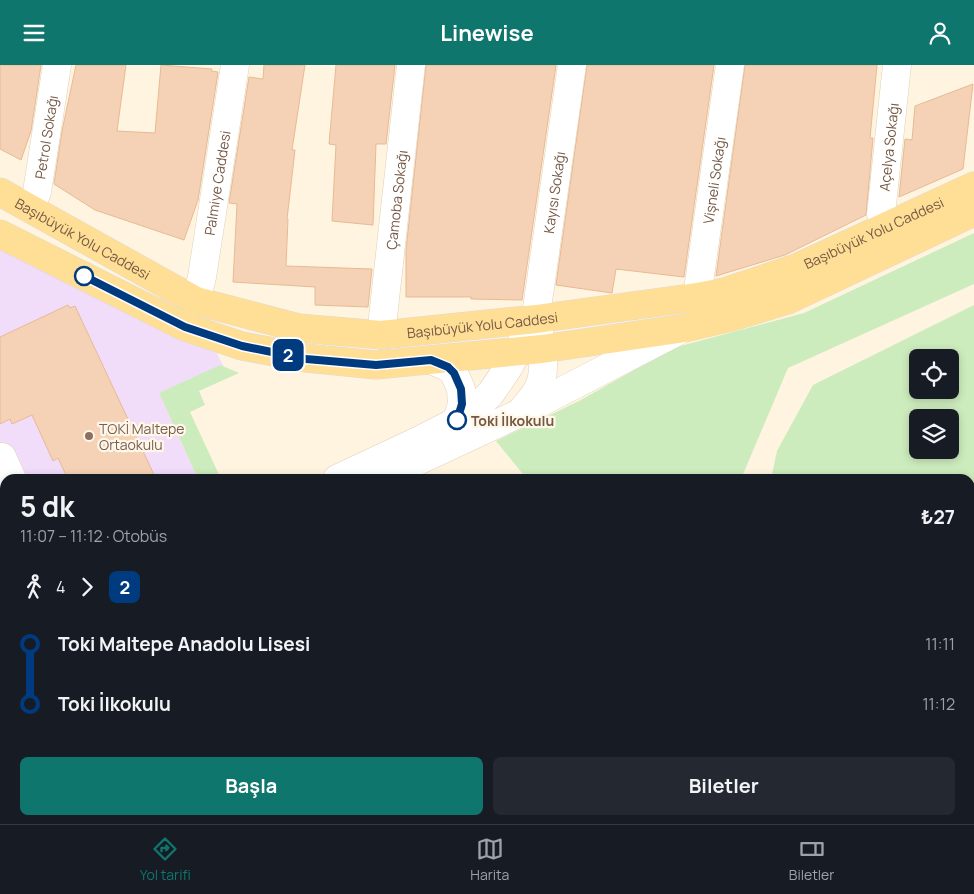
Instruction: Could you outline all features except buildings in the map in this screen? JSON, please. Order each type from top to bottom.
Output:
[{"type":"main road","name":"Başıbüyük Yolu Caddesi","points":[[0,192],[196,301],[299,328],[381,335],[536,319],[697,297],[757,282],[796,268],[974,186]]},
{"type":"main road","name":"Başıbüyük Yolu Caddesi","points":[[0,234],[185,327],[242,346],[306,359],[376,365],[529,350],[685,328],[732,317],[788,300],[974,212]]},
{"type":"street","name":"Petrol Sokağı","points":[[30,209],[37,191],[57,65]]},
{"type":"street","name":"Palmiye Caddesi","points":[[196,301],[202,277],[234,65]]},
{"type":"street","name":"Çamoba Sokağı","points":[[381,335],[381,319],[411,65]]},
{"type":"street","name":"Kayısı Sokağı","points":[[520,413],[539,387],[543,365],[529,350],[536,319],[572,65]]},
{"type":"street","name":"Vişneli Sokağı","points":[[697,297],[730,65]]},
{"type":"street","name":"Açelya Sokağı","points":[[885,227],[881,214],[897,65]]},
{"type":"street","points":[[390,474],[520,413],[685,328]]},
{"type":"street","points":[[348,474],[469,415],[491,393],[508,368],[529,350]]},
{"type":"street","points":[[431,360],[448,367],[454,373],[461,389],[462,404],[457,420]]},
{"type":"shaded area","name":"TOKİ Maltepe Ortaokulu","points":[[0,241],[215,350],[224,367],[159,393],[196,474],[0,474]]},
{"type":"green space","points":[[974,233],[974,284],[788,368],[743,474],[523,474],[496,441],[579,401],[673,348],[804,313]]},
{"type":"green space","points":[[974,305],[974,474],[772,474],[777,451],[813,385]]},
{"type":"green space","points":[[220,365],[239,373],[199,391],[205,405],[190,412],[219,474],[196,474],[159,393]]},
{"type":"bus line","name":"2","points":[[84,276],[185,327],[242,346],[306,359],[376,365],[431,360],[448,367],[454,373],[461,389],[462,404],[457,420]]},
{"type":"place","name":"Toki İlkokulu","points":[[457,420]]},
{"type":"place","name":"TOKİ Maltepe Ortaokulu","points":[[89,436]]}]
